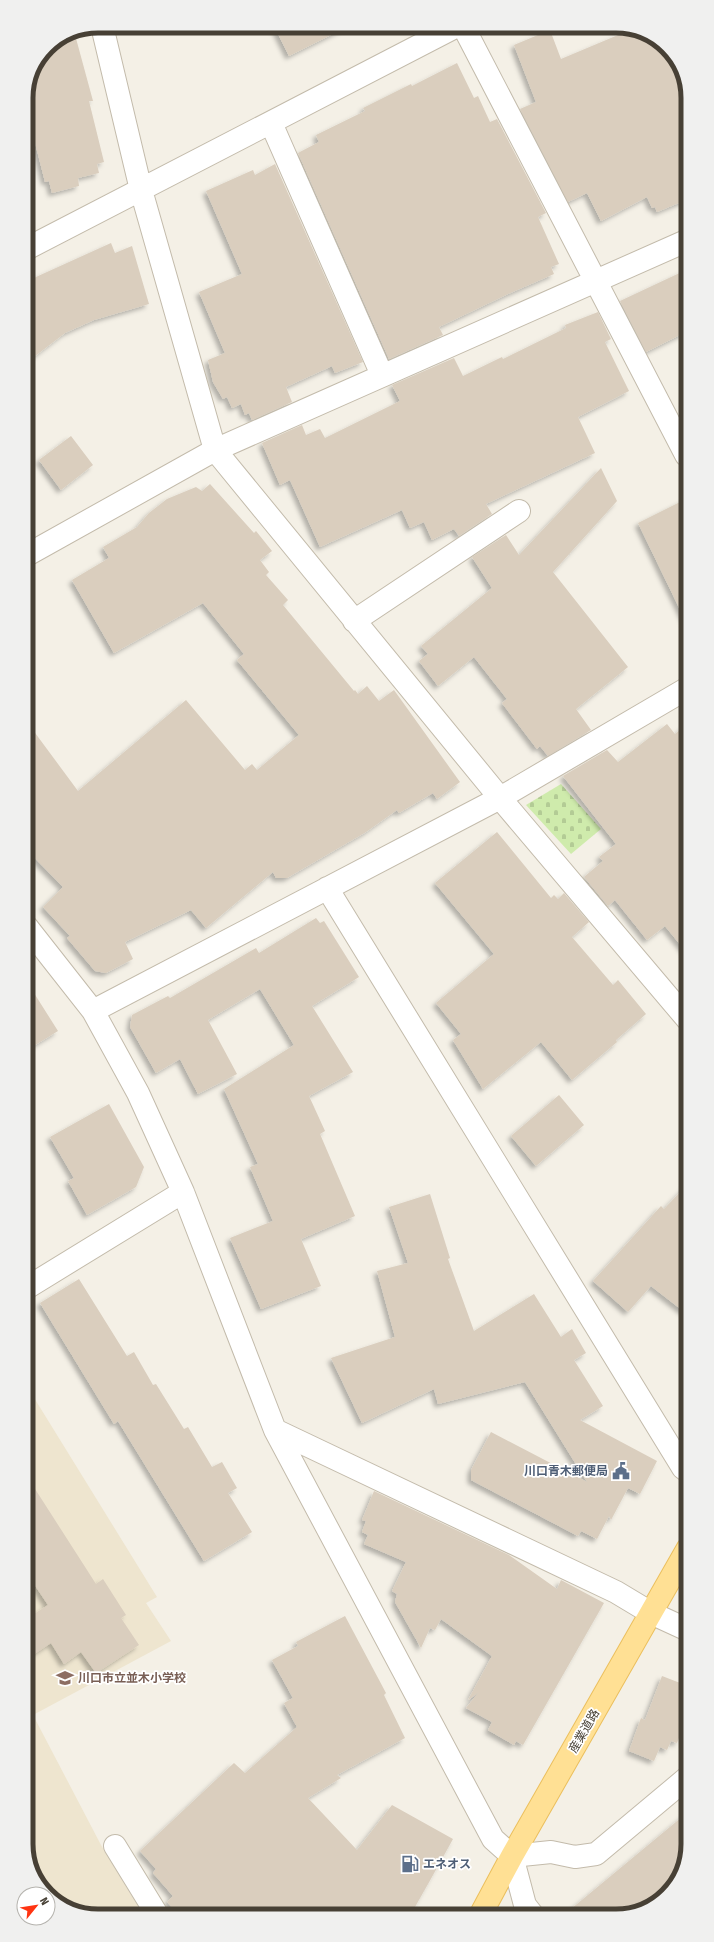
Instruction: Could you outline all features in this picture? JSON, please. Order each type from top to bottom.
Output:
[{"type":"main road","name":"産業道路","points":[[484,1909],[512,1856],[681,1560]]},
{"type":"street","points":[[104,33],[142,190],[215,450],[500,798],[681,1012]]},
{"type":"street","points":[[33,245],[444,33]]},
{"type":"street","points":[[467,33],[681,445]]},
{"type":"street","points":[[271,123],[382,375]]},
{"type":"street","points":[[33,552],[215,450],[681,243]]},
{"type":"street","points":[[354,621],[519,511]]},
{"type":"street","points":[[93,1011],[500,798],[681,692]]},
{"type":"street","points":[[327,888],[681,1464]]},
{"type":"street","points":[[33,935],[93,1011],[138,1093],[183,1192],[275,1430],[493,1839],[512,1856],[525,1905],[528,1909]]},
{"type":"street","points":[[33,1285],[183,1192]]},
{"type":"street","points":[[275,1430],[616,1592],[651,1613],[681,1627]]},
{"type":"street","points":[[512,1856],[551,1852],[575,1857],[596,1854],[681,1784]]},
{"type":"street","points":[[115,1846],[154,1909]]},
{"type":"shaded area","name":"川口市立並木小学校","points":[[33,1396],[157,1597],[146,1603],[171,1641],[33,1715]]},
{"type":"shaded area","name":"川口市立並木小学校","points":[[33,1715],[101,1845],[140,1909],[85,1908],[73,1904],[56,1894],[56,1886],[48,1886],[42,1877],[35,1861],[33,1844]]},
{"type":"green space","points":[[561,784],[601,829],[571,854],[526,805]]},
{"type":"building","points":[[278,33],[335,33],[289,56]]},
{"type":"building","points":[[543,33],[551,33],[561,59],[622,33],[641,38],[659,49],[670,62],[679,81],[681,98],[681,202],[657,212],[655,207],[652,208],[647,197],[601,221],[587,193],[568,202],[520,109],[536,102],[514,45]]},
{"type":"building","points":[[76,37],[93,101],[89,101],[104,162],[97,164],[99,173],[78,178],[79,186],[52,193],[49,181],[45,182],[33,135],[34,85],[44,62],[52,52],[62,44]]},
{"type":"building","points":[[457,63],[474,98],[478,96],[490,122],[497,119],[546,213],[538,217],[559,264],[551,267],[554,274],[439,327],[443,335],[389,359],[298,153],[319,142],[316,135],[365,111],[363,108],[411,84],[412,86]]},
{"type":"building","points":[[275,164],[363,362],[335,373],[332,366],[286,387],[292,402],[252,420],[249,413],[245,415],[241,404],[232,408],[227,397],[223,399],[213,382],[208,360],[225,353],[199,292],[242,274],[206,191],[253,170],[255,175]]},
{"type":"building","points":[[111,243],[115,253],[132,246],[149,304],[94,320],[65,333],[33,358],[33,279]]},
{"type":"building","points":[[681,272],[681,334],[646,352],[620,301]]},
{"type":"building","points":[[598,312],[611,339],[605,342],[629,391],[578,417],[595,453],[486,504],[492,514],[459,536],[454,529],[432,540],[424,522],[410,528],[402,510],[320,547],[290,480],[280,485],[262,443],[302,425],[306,435],[320,429],[325,438],[400,401],[392,385],[454,358],[463,376],[502,357],[503,359],[566,328],[565,325]]},
{"type":"building","points":[[71,436],[93,465],[61,490],[39,460]]},
{"type":"building","points":[[601,468],[617,501],[553,572],[628,667],[576,709],[591,730],[548,756],[540,746],[537,749],[502,703],[507,699],[474,657],[438,686],[419,661],[428,654],[421,646],[492,588],[472,557],[506,535],[519,555]]},
{"type":"building","points":[[210,484],[254,533],[256,531],[272,551],[260,560],[269,572],[266,575],[288,600],[283,605],[354,691],[355,690],[358,694],[367,686],[379,701],[394,690],[460,782],[437,799],[433,793],[399,813],[397,810],[366,832],[287,878],[276,878],[273,872],[206,928],[191,910],[125,942],[133,959],[106,973],[95,971],[67,938],[70,936],[43,907],[63,887],[33,856],[33,730],[78,791],[186,700],[245,770],[252,764],[257,770],[299,735],[237,660],[244,654],[203,603],[114,653],[72,580],[109,558],[103,547],[137,527],[149,513],[167,499],[196,487],[202,491]]},
{"type":"building","points":[[681,502],[681,612],[638,523]]},
{"type":"building","points":[[667,724],[675,734],[681,729],[681,946],[665,926],[647,940],[615,900],[608,906],[584,877],[603,861],[599,857],[616,844],[563,776],[607,750],[618,762]]},
{"type":"building","points":[[497,832],[551,898],[554,895],[558,899],[564,893],[589,922],[572,937],[613,985],[618,980],[646,1014],[616,1040],[617,1042],[572,1080],[541,1042],[483,1089],[453,1040],[461,1034],[436,1003],[494,954],[435,883]]},
{"type":"building","points":[[316,918],[320,923],[324,921],[359,977],[312,1006],[353,1072],[309,1096],[325,1131],[320,1134],[355,1216],[301,1239],[321,1286],[261,1309],[230,1238],[273,1221],[250,1167],[258,1164],[224,1089],[294,1045],[260,989],[208,1020],[237,1074],[198,1094],[180,1059],[156,1073],[130,1027],[132,1015],[168,996],[170,998],[256,948],[259,953]]},
{"type":"building","points":[[33,991],[58,1031],[33,1046]]},
{"type":"building","points":[[559,1095],[584,1125],[536,1166],[511,1136]]},
{"type":"building","points":[[109,1104],[144,1167],[136,1187],[87,1215],[68,1181],[74,1178],[50,1137]]},
{"type":"building","points":[[681,1191],[681,1309],[651,1286],[628,1312],[593,1281],[661,1206],[664,1209]]},
{"type":"building","points":[[430,1194],[450,1258],[448,1259],[474,1331],[534,1294],[561,1337],[572,1329],[586,1353],[574,1360],[603,1406],[580,1420],[657,1461],[640,1494],[628,1488],[611,1520],[609,1516],[597,1539],[581,1531],[578,1536],[471,1480],[471,1470],[491,1432],[587,1482],[525,1382],[438,1404],[434,1389],[362,1423],[331,1358],[395,1337],[377,1271],[408,1263],[389,1207]]},
{"type":"building","points":[[79,1279],[127,1356],[134,1352],[153,1385],[156,1384],[184,1429],[188,1427],[212,1467],[222,1462],[237,1488],[228,1493],[252,1532],[204,1561],[118,1421],[114,1424],[40,1303]]},
{"type":"building","points":[[33,1486],[96,1584],[103,1579],[126,1615],[121,1618],[139,1645],[96,1673],[81,1652],[64,1664],[51,1643],[33,1655],[33,1615],[48,1605],[33,1582]]},
{"type":"building","points":[[374,1491],[509,1555],[557,1589],[561,1580],[604,1603],[523,1745],[516,1741],[514,1745],[488,1730],[492,1722],[466,1708],[478,1693],[468,1700],[492,1656],[441,1619],[435,1630],[430,1628],[421,1648],[395,1602],[397,1594],[392,1591],[406,1562],[364,1544],[368,1535],[362,1532],[366,1521],[362,1520]]},
{"type":"building","points":[[345,1616],[386,1693],[384,1695],[405,1738],[337,1775],[341,1778],[308,1798],[357,1850],[392,1805],[453,1839],[414,1909],[173,1909],[167,1902],[173,1896],[153,1873],[156,1869],[140,1851],[234,1763],[245,1773],[297,1727],[284,1703],[293,1698],[272,1660],[298,1646],[296,1642]]},
{"type":"building","points":[[662,1676],[681,1683],[681,1733],[677,1743],[671,1741],[667,1750],[660,1747],[654,1761],[629,1751],[641,1718],[645,1720]]},
{"type":"building","points":[[681,1818],[681,1844],[678,1865],[668,1884],[662,1890],[652,1898],[633,1907],[616,1909],[571,1909]]},
{"type":"place","name":"川口青木郵便局","points":[[621,1471]]},
{"type":"place","name":"川口市立並木小学校","points":[[65,1678]]},
{"type":"place","name":"エネオス","points":[[410,1864]]}]
